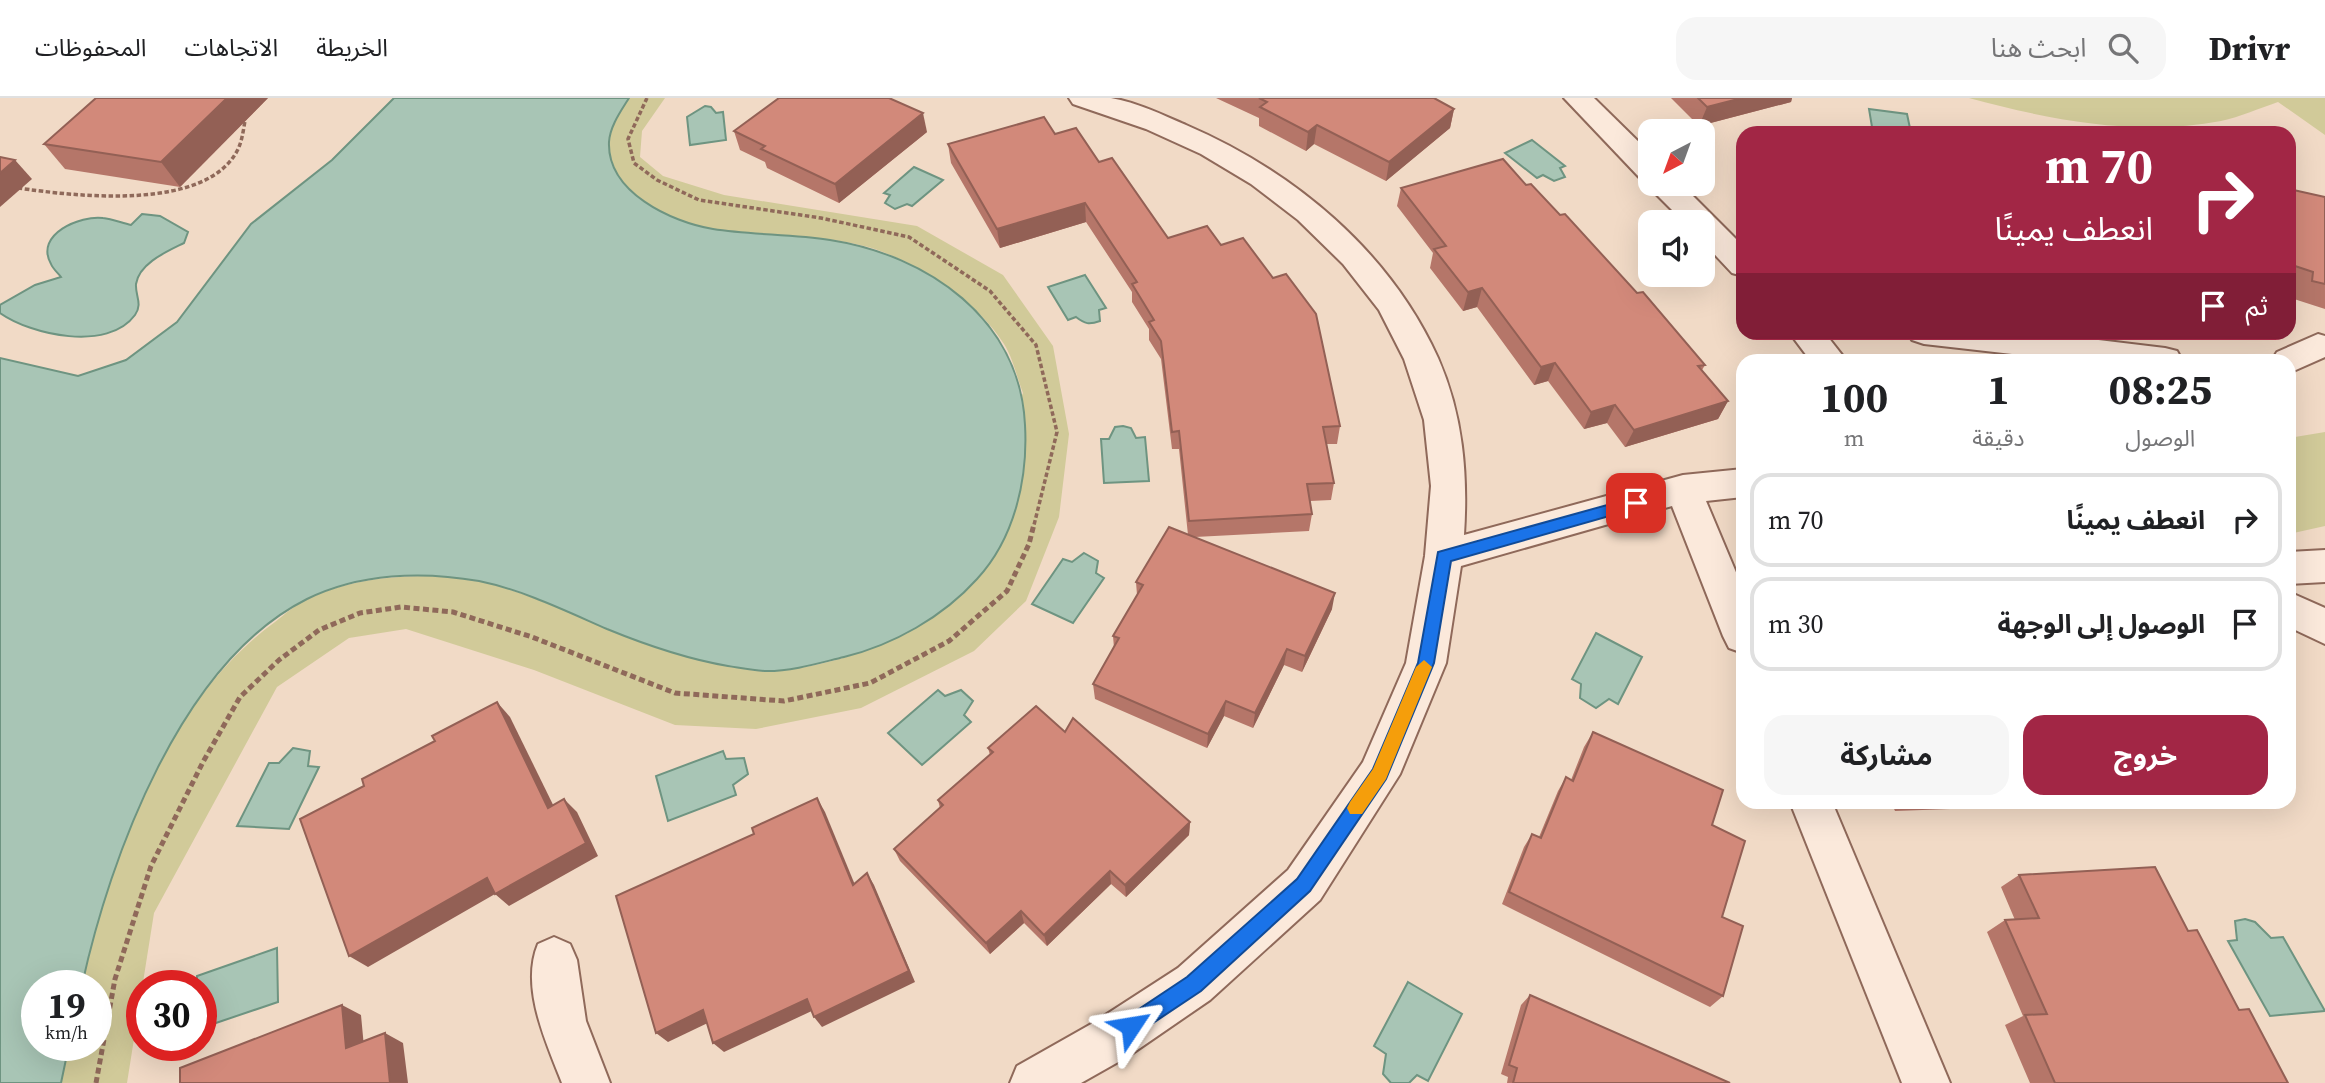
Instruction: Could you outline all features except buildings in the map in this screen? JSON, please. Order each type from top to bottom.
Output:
[{"type":"street","points":[[1034,1083],[1110,1040],[1194,984],[1304,885],[1379,774],[1426,663],[1444,556],[1449,486],[1441,420],[1422,359],[1392,304],[1354,256],[1309,213],[1262,177],[1156,122],[1083,98]]},
{"type":"street","points":[[1578,98],[1638,158]]},
{"type":"street","points":[[1676,196],[1691,210]]},
{"type":"street","points":[[1715,235],[1736,257]]},
{"type":"street","points":[[1812,340],[1824,354]]},
{"type":"street","points":[[1993,340],[2113,354]]},
{"type":"street","points":[[1444,556],[1683,489],[1736,484]]},
{"type":"street","points":[[1683,489],[1736,619]]},
{"type":"street","points":[[2296,568],[2325,566]]},
{"type":"street","points":[[2296,612],[2325,627]]},
{"type":"street","points":[[1814,809],[1926,1083]]},
{"type":"street","points":[[554,960],[562,1021],[586,1083]]},
{"type":"path","points":[[96,1083],[115,979],[157,854],[240,696],[279,660],[319,630],[360,613],[401,607],[453,612],[533,636],[675,693],[784,701],[870,683],[949,641],[1007,591],[1029,544],[1056,432],[1036,345],[990,291],[909,237],[821,218],[699,200],[657,180],[634,163],[628,139],[648,98]]},
{"type":"path","points":[[13,187],[51,193],[141,197],[181,189],[218,171],[241,149],[246,110]]},
{"type":"shaded area","points":[[394,98],[629,98],[611,130],[611,160],[618,176],[644,202],[661,212],[713,229],[830,240],[901,260],[933,277],[962,298],[987,324],[1006,353],[1019,387],[1025,425],[1024,466],[1010,526],[990,563],[977,579],[949,606],[916,628],[862,652],[786,670],[753,670],[682,655],[622,635],[528,595],[479,581],[436,576],[391,576],[348,584],[307,599],[262,628],[223,668],[188,715],[158,768],[132,823],[111,880],[86,970],[21,970],[21,1061],[66,1061],[61,1083],[0,1083],[0,358],[78,376],[126,360],[177,322],[251,224],[332,160]]},
{"type":"shaded area","points":[[629,98],[665,98],[642,131],[640,157],[663,176],[724,195],[917,226],[1003,275],[1053,346],[1069,434],[1059,517],[1026,601],[974,651],[861,708],[756,729],[675,725],[534,670],[406,629],[349,638],[277,687],[154,913],[145,970],[126,970],[126,1061],[130,1061],[127,1083],[61,1083],[66,1061],[112,1061],[112,970],[86,970],[108,886],[126,835],[148,786],[173,738],[203,694],[237,655],[302,602],[340,587],[376,579],[422,576],[465,578],[518,592],[667,650],[757,671],[821,664],[857,654],[908,633],[1023,393],[1007,350],[993,329],[966,301],[934,278],[883,252],[862,245],[818,238],[730,232],[692,224],[658,210],[629,188],[611,159],[609,141],[616,118]]},
{"type":"shaded area","points":[[1969,98],[2325,98],[2325,135],[2278,102],[2221,121],[2190,126],[2115,126],[2031,113]]},
{"type":"shaded area","points":[[705,106],[711,107],[716,113],[723,112],[726,140],[690,145],[687,117]]},
{"type":"shaded area","points":[[1869,109],[1907,114],[1910,126],[1872,126]]},
{"type":"shaded area","points":[[1532,140],[1565,166],[1560,168],[1565,177],[1554,181],[1543,175],[1537,178],[1505,153]]},
{"type":"shaded area","points":[[914,167],[943,180],[912,206],[907,204],[895,209],[885,203],[890,195],[884,193]]},
{"type":"shaded area","points":[[142,214],[160,216],[188,232],[184,243],[148,264],[138,277],[137,311],[123,326],[107,333],[69,336],[30,328],[0,313],[0,305],[35,285],[61,277],[52,266],[47,253],[54,235],[62,229],[72,223],[94,218],[131,225]]},
{"type":"shaded area","points":[[1085,275],[1106,308],[1099,310],[1100,321],[1093,323],[1076,317],[1068,320],[1048,287]]},
{"type":"shaded area","points":[[1115,427],[1131,428],[1136,438],[1145,437],[1149,481],[1104,483],[1101,439],[1109,439]]},
{"type":"shaded area","points":[[2325,432],[2325,526],[2296,532],[2296,437]]},
{"type":"shaded area","points":[[1084,553],[1098,561],[1096,573],[1104,578],[1073,623],[1032,604],[1063,559],[1072,562]]},
{"type":"shaded area","points":[[1596,633],[1642,657],[1618,704],[1609,699],[1596,708],[1580,698],[1581,684],[1572,679]]},
{"type":"shaded area","points":[[938,690],[945,696],[961,690],[973,701],[964,715],[971,722],[922,765],[888,733]]},
{"type":"shaded area","points":[[293,748],[310,751],[308,766],[319,767],[289,829],[237,826],[269,763],[279,763]]},
{"type":"shaded area","points":[[723,751],[726,759],[744,758],[748,774],[733,785],[736,795],[668,821],[656,776]]},
{"type":"shaded area","points":[[2245,919],[2255,922],[2271,938],[2283,937],[2325,1011],[2270,1016],[2228,941],[2237,940],[2235,921]]},
{"type":"shaded area","points":[[277,948],[278,1002],[217,1023],[217,970],[214,970]]},
{"type":"shaded area","points":[[1408,982],[1462,1014],[1428,1081],[1417,1075],[1409,1083],[1391,1083],[1383,1074],[1386,1054],[1374,1046]]},
{"type":"slow traffic","points":[[1356,808],[1379,774],[1424,667]]},
{"type":"route","points":[[1131,1026],[1194,984],[1304,885],[1379,774],[1426,663],[1444,556],[1636,503]]}]
